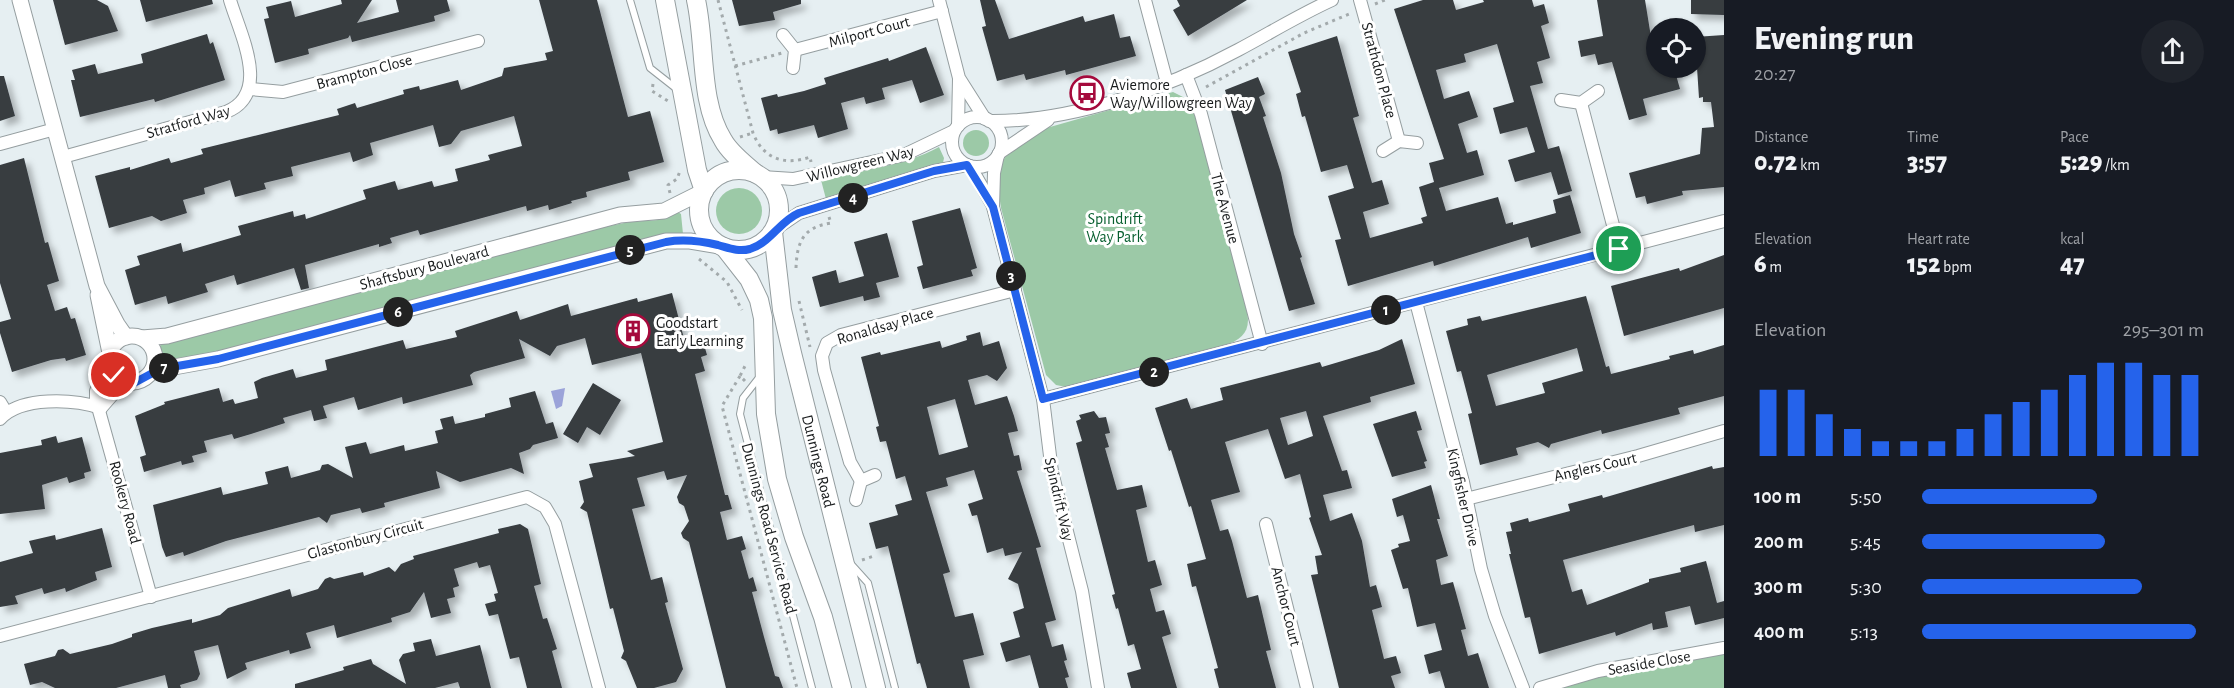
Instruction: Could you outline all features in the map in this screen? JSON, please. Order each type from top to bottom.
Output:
[{"type":"main road","points":[[665,0],[681,92],[695,150],[697,170],[704,191]]},
{"type":"main road","points":[[696,0],[703,33],[709,108],[724,142],[774,191],[778,201],[779,216],[774,231],[760,245],[750,249],[722,246]]},
{"type":"main road","points":[[760,176],[746,171],[729,172],[716,177],[704,191],[699,208],[701,222],[707,234],[722,246],[749,279],[759,300],[765,341],[763,373],[766,414],[777,479],[794,537],[823,617],[842,688]]},
{"type":"main road","name":"Dunnings Road","points":[[774,231],[784,317],[851,554],[876,688]]},
{"type":"street","points":[[20,0],[98,286],[100,315],[110,358],[117,377],[134,383]]},
{"type":"street","points":[[230,0],[250,71],[250,89]]},
{"type":"street","points":[[1145,0],[1167,83]]},
{"type":"street","points":[[956,128],[973,118],[987,120],[1054,116],[1167,83],[1332,0]]},
{"type":"street","name":"Strathdon Place","points":[[1362,4],[1399,141]]},
{"type":"street","points":[[940,6],[960,78],[1001,137],[998,154]]},
{"type":"street","name":"Milport Court","points":[[795,50],[940,6]]},
{"type":"street","points":[[783,35],[795,50],[793,68]]},
{"type":"street","name":"Brampton Close","points":[[250,89],[284,92],[478,41]]},
{"type":"street","name":"The Avenue","points":[[1186,75],[1201,114],[1262,344]]},
{"type":"street","points":[[960,78],[952,148],[958,158],[968,165],[983,166],[1028,131],[1054,116]]},
{"type":"street","name":"Stratford Way","points":[[63,157],[226,112],[241,105],[250,89]]},
{"type":"street","points":[[1561,100],[1581,103],[1598,91]]},
{"type":"street","points":[[1581,103],[1619,249]]},
{"type":"street","name":"Willowgreen Way","points":[[760,176],[793,179],[913,152],[956,128]]},
{"type":"street","points":[[0,144],[55,129]]},
{"type":"street","name":"Strathdon Place","points":[[1383,151],[1399,141],[1417,142]]},
{"type":"street","name":"Spindrift Way","points":[[993,207],[994,173],[998,154]]},
{"type":"street","name":"Willowgreen Way","points":[[774,231],[797,213],[934,171],[968,165]]},
{"type":"street","name":"Spindrift Way","points":[[968,165],[993,207],[1043,399],[1052,471],[1082,591],[1098,688]]},
{"type":"street","name":"Shaftsbury Boulevard","points":[[134,337],[167,336],[620,215],[664,211],[704,191]]},
{"type":"street","points":[[1043,399],[1262,344],[1724,221]]},
{"type":"street","points":[[152,371],[218,359],[666,242],[690,241],[722,246]]},
{"type":"street","points":[[2,411],[54,400],[100,408],[116,392],[146,378],[152,371],[155,353],[150,344],[134,337],[117,324],[98,286]]},
{"type":"street","name":"Ronaldsay Place","points":[[861,481],[850,462],[824,370],[822,356],[827,343],[841,335],[1015,290]]},
{"type":"street","name":"Kingfisher Drive","points":[[1416,302],[1488,592],[1523,688]]},
{"type":"street","points":[[110,358],[115,343],[134,337]]},
{"type":"street","name":"Rookery Road","points":[[110,358],[96,391],[151,597]]},
{"type":"street","name":"Anglers Court","points":[[1466,499],[1646,454],[1724,431]]},
{"type":"street","points":[[856,500],[861,481],[875,475]]},
{"type":"street","name":"Glastonbury Circuit","points":[[0,636],[405,527],[527,497],[545,507],[555,524],[599,688]]},
{"type":"street","name":"Anchor Court","points":[[1266,524],[1307,688]]},
{"type":"street","name":"Seaside Close","points":[[1540,688],[1598,671],[1724,648]]},
{"type":"lane","points":[[630,0],[650,68],[681,92]]},
{"type":"lane","name":"Dunnings Road Service Road","points":[[763,373],[753,382],[743,398],[740,414],[812,688]]},
{"type":"lane","points":[[851,554],[865,578],[896,688]]},
{"type":"path","points":[[718,0],[753,134],[759,147],[783,161],[796,162],[810,157],[815,175]]},
{"type":"path","points":[[1193,92],[1362,4],[1385,0]]},
{"type":"path","points":[[735,66],[795,50]]},
{"type":"path","points":[[795,269],[801,238],[811,228],[831,223],[826,205]]},
{"type":"path","points":[[797,292],[810,349]]},
{"type":"path","points":[[740,376],[722,406],[797,688]]},
{"type":"path","points":[[851,554],[862,560],[874,556]]},
{"type":"path","points":[[862,560],[865,578]]},
{"type":"green space","name":"Spindrift Way Park","points":[[1173,92],[1187,99],[1194,111],[1247,312],[1248,324],[1244,334],[1225,345],[1066,387],[1056,385],[1046,375],[1001,208],[998,188],[1003,161],[1007,154],[1043,129]]},
{"type":"green space","points":[[976,130],[985,134],[989,143],[985,152],[976,156],[967,152],[963,143],[967,134]]},
{"type":"green space","points":[[939,147],[944,158],[943,163],[826,199],[821,180],[911,159]]},
{"type":"green space","points":[[739,188],[755,195],[762,211],[755,227],[739,234],[723,227],[716,211],[723,195]]},
{"type":"green space","points":[[678,212],[681,214],[683,234],[209,354],[163,360],[160,343],[580,232],[629,222],[658,220]]},
{"type":"green space","points":[[1724,654],[1724,688],[1558,688],[1609,674]]},
{"type":"water","points":[[565,388],[562,406],[556,409],[551,391]]},
{"type":"building","points":[[53,0],[97,0],[108,6],[118,31],[65,45]]},
{"type":"building","points":[[140,0],[212,0],[213,4],[146,22]]},
{"type":"building","points":[[341,0],[372,0],[357,23],[399,12],[396,0],[447,0],[450,11],[434,16],[435,21],[352,42],[350,35],[348,38],[308,49],[309,54],[275,63],[264,19],[269,18],[266,7],[291,1],[295,17],[342,4]]},
{"type":"building","points":[[539,0],[597,0],[628,117],[650,111],[664,162],[628,172],[630,180],[586,192],[587,197],[549,210],[548,205],[527,211],[526,206],[420,235],[418,230],[390,238],[392,243],[379,247],[379,244],[305,265],[309,288],[301,290],[294,268],[237,285],[234,275],[205,284],[208,292],[168,304],[166,296],[135,305],[125,270],[140,265],[137,256],[181,243],[183,252],[241,235],[238,226],[293,211],[294,217],[305,214],[306,219],[366,199],[363,190],[395,181],[398,190],[432,181],[434,187],[458,181],[455,169],[490,160],[488,155],[522,146],[514,116],[461,131],[451,144],[439,147],[433,125],[370,143],[373,155],[353,162],[350,152],[291,167],[293,176],[264,183],[266,189],[235,197],[230,180],[204,188],[205,194],[183,200],[187,213],[161,221],[152,216],[109,228],[95,176],[130,167],[130,170],[169,158],[171,163],[203,154],[201,149],[339,115],[337,109],[355,103],[357,108],[404,94],[403,90],[419,86],[420,90],[458,80],[461,90],[502,76],[504,68],[547,60],[545,53],[553,51]]},
{"type":"building","points":[[732,0],[801,0],[801,4],[773,12],[775,20],[739,26]]},
{"type":"building","points":[[980,0],[995,0],[1009,39],[1083,16],[1085,22],[1114,14],[1120,38],[1130,36],[1136,56],[1066,75],[1065,70],[1026,80],[1024,74],[997,81],[982,27],[986,26]]},
{"type":"building","points":[[1177,0],[1247,0],[1188,36],[1173,10],[1180,6]]},
{"type":"building","points":[[1423,0],[1453,0],[1456,10],[1484,2],[1483,0],[1532,0],[1534,7],[1544,4],[1549,23],[1541,26],[1550,58],[1537,62],[1543,83],[1530,86],[1548,149],[1559,146],[1572,191],[1558,195],[1551,172],[1515,182],[1508,160],[1535,152],[1527,127],[1500,134],[1493,108],[1514,102],[1497,44],[1464,54],[1466,62],[1436,70],[1444,99],[1469,91],[1478,117],[1458,124],[1467,153],[1477,150],[1484,175],[1439,188],[1446,211],[1498,197],[1506,224],[1513,222],[1513,225],[1556,213],[1553,200],[1570,195],[1581,233],[1531,248],[1528,237],[1434,266],[1433,261],[1348,286],[1335,240],[1341,239],[1328,196],[1354,188],[1347,165],[1321,172],[1305,116],[1302,117],[1296,94],[1301,92],[1288,52],[1337,36],[1359,116],[1353,118],[1372,183],[1382,180],[1389,204],[1363,212],[1370,238],[1423,223],[1421,218],[1427,216],[1419,187],[1434,182],[1429,163],[1444,159],[1394,9]]},
{"type":"building","points":[[1597,0],[1645,0],[1648,18],[1646,18],[1646,78],[1677,78],[1680,89],[1643,99],[1647,115],[1629,120],[1612,62],[1598,65],[1595,54],[1581,57],[1578,41],[1603,36]]},
{"type":"building","points":[[1691,0],[1724,0],[1724,15],[1691,14]]},
{"type":"building","points":[[207,34],[210,44],[213,42],[225,80],[155,102],[154,99],[80,117],[71,80],[75,80],[72,70],[95,64],[98,74],[143,63],[141,54]]},
{"type":"building","points":[[1724,35],[1724,187],[1682,191],[1683,195],[1647,204],[1645,196],[1636,198],[1629,173],[1700,154],[1702,128],[1714,127],[1711,102],[1703,102],[1703,97],[1699,98],[1698,78],[1706,78],[1706,36]]},
{"type":"building","points":[[926,47],[944,95],[920,103],[912,80],[882,88],[885,99],[866,104],[864,97],[841,103],[848,129],[818,138],[814,125],[778,134],[777,129],[770,131],[761,98],[804,91],[826,84],[824,78],[888,58],[889,61]]},
{"type":"building","points":[[0,76],[4,76],[15,116],[0,121]]},
{"type":"building","points":[[1258,77],[1265,94],[1259,97],[1266,116],[1263,117],[1281,173],[1294,234],[1302,257],[1300,258],[1315,304],[1289,311],[1225,90]]},
{"type":"building","points":[[24,158],[45,243],[48,242],[59,281],[47,285],[55,311],[67,307],[71,319],[75,318],[86,355],[66,361],[65,358],[51,360],[12,372],[0,333],[0,322],[11,319],[0,283],[0,165]]},
{"type":"building","points":[[960,208],[977,268],[971,270],[973,276],[923,289],[917,267],[923,265],[912,221]]},
{"type":"building","points":[[887,233],[899,277],[876,283],[880,297],[864,301],[863,296],[820,307],[812,277],[836,270],[839,283],[864,276],[854,242]]},
{"type":"building","points":[[1724,255],[1724,308],[1624,336],[1611,286],[1679,268],[1680,271]]},
{"type":"building","points":[[672,293],[686,346],[703,341],[707,355],[701,357],[705,371],[695,374],[725,495],[728,495],[732,509],[720,512],[727,540],[742,536],[746,549],[741,551],[749,579],[753,577],[757,591],[752,592],[764,637],[775,676],[779,677],[783,688],[726,688],[689,542],[683,538],[681,533],[689,521],[684,506],[679,503],[677,497],[687,475],[667,480],[664,471],[637,478],[645,506],[632,509],[651,580],[662,577],[668,602],[665,603],[683,669],[676,682],[654,688],[637,688],[626,661],[621,658],[624,651],[613,608],[610,609],[587,512],[580,508],[584,502],[579,481],[593,477],[589,464],[635,456],[627,451],[663,442],[641,353],[592,365],[585,338],[557,346],[550,356],[519,339],[525,358],[474,372],[470,375],[473,385],[403,404],[402,397],[358,410],[354,397],[323,406],[327,418],[314,421],[311,410],[283,418],[285,423],[234,439],[232,434],[204,441],[207,452],[192,456],[194,462],[182,465],[181,461],[144,472],[140,457],[146,455],[135,416],[165,404],[164,402],[219,388],[223,402],[233,399],[235,404],[258,398],[254,382],[262,378],[293,369],[296,378],[327,370],[325,360],[403,340],[406,349],[457,337],[455,331],[517,311],[520,320],[568,304],[571,316],[637,298],[638,302]]},
{"type":"building","points":[[1586,296],[1606,367],[1609,366],[1611,374],[1670,359],[1669,356],[1693,350],[1694,354],[1724,345],[1724,396],[1678,408],[1680,414],[1602,434],[1601,430],[1551,444],[1549,448],[1538,442],[1516,448],[1518,455],[1480,465],[1468,414],[1472,413],[1461,371],[1457,372],[1446,331],[1468,325],[1467,319],[1480,316],[1482,321]],"holes":[[[1577,348],[1583,371],[1542,383],[1545,393],[1496,406],[1487,375]]]},
{"type":"building","points":[[980,332],[983,346],[999,341],[1007,368],[997,381],[987,375],[968,380],[975,405],[1007,396],[1014,416],[1018,431],[1008,433],[1014,456],[1019,455],[1022,470],[1017,471],[1041,547],[1036,548],[1056,620],[1045,623],[1052,647],[1063,644],[1067,660],[1064,661],[1069,677],[1065,678],[1068,688],[1039,688],[1030,655],[1006,662],[1000,643],[1020,637],[1013,612],[1024,608],[1018,584],[1008,579],[1022,552],[1005,556],[1003,548],[987,553],[977,515],[972,516],[968,504],[983,499],[974,470],[946,478],[948,486],[926,492],[950,572],[943,574],[955,617],[973,613],[984,655],[963,660],[970,688],[927,688],[920,663],[917,664],[888,546],[876,549],[869,523],[898,515],[895,505],[912,500],[905,476],[896,479],[886,441],[880,442],[876,427],[879,426],[861,357],[880,352],[881,355],[940,341],[942,348],[967,340],[966,336]],"holes":[[[955,399],[968,447],[939,455],[927,407]]]},
{"type":"building","points":[[1402,339],[1415,384],[1370,397],[1371,402],[1323,416],[1342,471],[1347,470],[1352,488],[1323,495],[1330,521],[1352,513],[1362,541],[1370,587],[1376,585],[1382,607],[1372,610],[1384,659],[1396,656],[1401,673],[1391,676],[1395,688],[1339,688],[1311,575],[1318,574],[1315,556],[1322,555],[1309,518],[1311,517],[1300,474],[1285,479],[1268,429],[1225,442],[1240,492],[1211,500],[1220,531],[1228,529],[1247,598],[1258,595],[1271,650],[1266,651],[1276,688],[1219,688],[1214,669],[1218,668],[1196,586],[1192,587],[1187,564],[1206,559],[1191,506],[1189,507],[1155,408],[1187,398],[1191,409],[1223,400],[1220,388],[1320,362],[1322,367],[1379,350]],"holes":[[[1306,411],[1313,436],[1288,445],[1280,418]]]},
{"type":"building","points":[[593,383],[621,400],[600,435],[587,427],[578,443],[563,434]]},
{"type":"building","points":[[535,391],[546,424],[553,422],[558,438],[533,445],[530,449],[519,453],[524,474],[511,468],[460,482],[436,471],[440,488],[384,503],[385,507],[362,513],[360,508],[331,515],[327,523],[319,517],[226,541],[184,556],[183,552],[166,557],[153,505],[221,487],[223,495],[268,484],[265,472],[288,466],[291,478],[320,470],[322,465],[328,464],[353,478],[345,447],[366,442],[370,454],[404,445],[405,451],[438,443],[435,431],[443,429],[440,419],[453,416],[455,424],[485,417],[485,414],[511,407],[509,398]]},
{"type":"building","points":[[1094,411],[1099,418],[1106,417],[1110,433],[1105,434],[1109,447],[1105,448],[1117,490],[1142,485],[1147,507],[1136,510],[1148,562],[1155,560],[1162,585],[1150,589],[1156,612],[1164,610],[1171,634],[1162,637],[1177,688],[1131,688],[1127,673],[1141,669],[1134,644],[1128,646],[1118,608],[1116,609],[1112,595],[1115,594],[1076,443],[1082,441],[1076,421],[1081,419],[1079,415]]},
{"type":"building","points":[[1416,411],[1422,430],[1417,431],[1427,461],[1424,462],[1426,468],[1392,477],[1373,424]]},
{"type":"building","points":[[56,436],[58,443],[82,437],[91,471],[84,473],[85,478],[69,483],[67,477],[42,485],[45,509],[0,514],[0,453],[42,445],[41,440]]},
{"type":"building","points":[[1712,466],[1713,469],[1724,467],[1724,525],[1695,532],[1694,525],[1563,560],[1572,592],[1582,589],[1587,605],[1649,582],[1649,579],[1681,572],[1680,568],[1706,561],[1717,603],[1724,601],[1724,618],[1695,625],[1690,606],[1665,612],[1668,627],[1653,630],[1652,623],[1616,636],[1615,632],[1539,654],[1530,617],[1525,618],[1509,554],[1511,554],[1506,532],[1512,531],[1510,523],[1528,518],[1529,522],[1570,511],[1568,504],[1602,495],[1603,498]]},
{"type":"building","points":[[1431,485],[1440,519],[1437,519],[1448,556],[1436,560],[1441,585],[1453,582],[1466,629],[1461,630],[1468,656],[1478,653],[1489,688],[1445,688],[1440,671],[1429,674],[1424,655],[1442,650],[1435,623],[1417,627],[1408,588],[1403,589],[1391,550],[1399,547],[1398,544],[1410,541],[1403,515],[1397,517],[1392,499]]},
{"type":"building","points":[[520,524],[528,529],[541,584],[534,586],[543,619],[547,618],[557,649],[552,651],[562,688],[527,688],[519,657],[510,659],[498,614],[489,616],[485,604],[496,601],[494,594],[498,593],[490,565],[479,568],[477,562],[454,569],[459,586],[453,588],[455,597],[447,599],[451,613],[431,618],[424,592],[410,612],[391,618],[392,622],[337,638],[334,625],[306,633],[311,648],[290,654],[289,650],[245,663],[247,669],[227,679],[218,645],[194,651],[200,674],[197,680],[180,685],[181,688],[168,688],[165,675],[116,688],[55,688],[42,682],[30,685],[24,664],[55,656],[58,650],[63,649],[70,654],[112,644],[132,637],[132,634],[152,628],[192,619],[192,623],[220,615],[228,608],[290,589],[292,597],[318,589],[325,579],[330,577],[334,579],[363,572],[364,576],[389,567],[395,572],[401,564],[414,559],[413,556],[499,533],[498,529]]},
{"type":"building","points":[[102,528],[112,567],[95,572],[97,580],[66,592],[65,588],[44,594],[42,588],[15,596],[18,604],[0,607],[0,562],[33,553],[29,541],[55,535],[56,540]]},
{"type":"building","points":[[431,639],[436,656],[480,645],[491,688],[460,688],[458,682],[435,688],[295,688],[295,684],[344,670],[343,667],[371,659],[373,664],[406,684],[399,660],[403,654],[415,651],[413,643]]},
{"type":"place","name":"Aviemore Way/Willowgreen Way","points":[[1087,93]]},
{"type":"place","name":"Goodstart Early Learning","points":[[633,331]]},
{"type":"route","points":[[114,375],[126,382],[139,382],[152,371],[218,359],[666,242],[680,240],[705,243],[731,250],[750,249],[760,245],[788,218],[799,213],[934,171],[967,165],[970,166],[993,207],[1043,399],[1262,344],[1619,249]]}]
